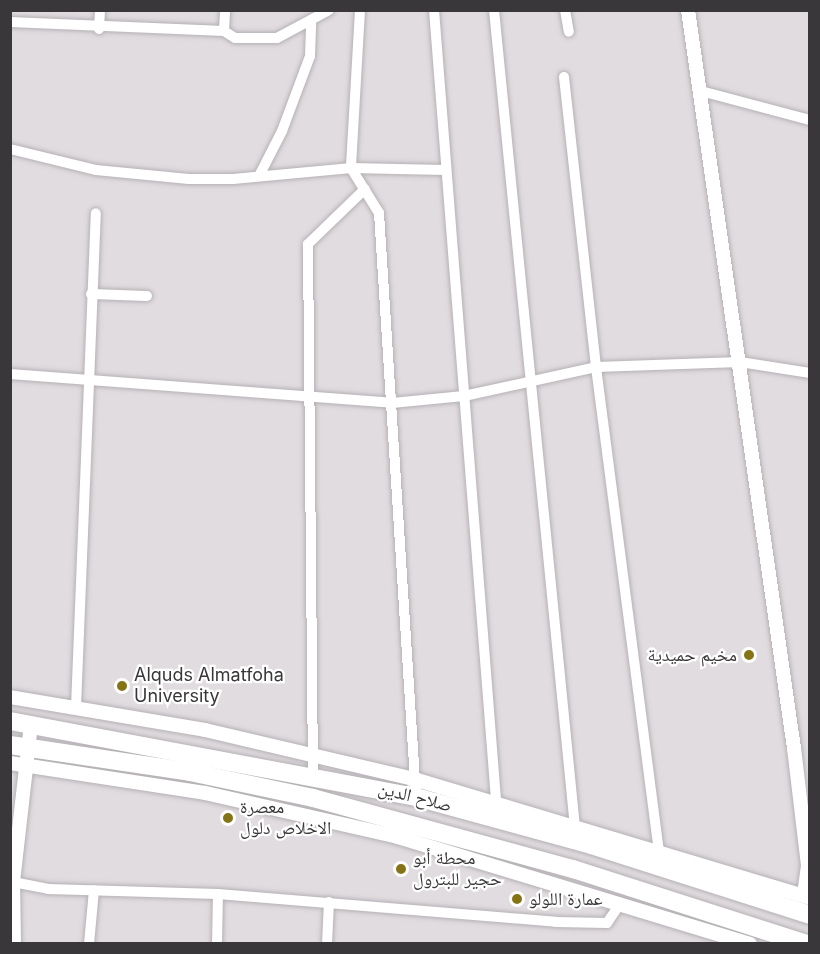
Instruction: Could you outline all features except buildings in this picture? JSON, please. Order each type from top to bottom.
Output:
[{"type":"highway","name":"صلاح الدين","points":[[10,721],[313,776],[415,788],[497,810],[810,915]]},
{"type":"highway","name":"صلاح الدين","points":[[18,747],[78,752],[314,798],[563,866],[806,944]]},
{"type":"main road","points":[[497,810],[659,850],[807,897],[808,866],[740,362],[688,10]]},
{"type":"main road","points":[[10,697],[76,707],[313,755],[415,788]]},
{"type":"main road","points":[[14,944],[11,913],[25,767],[18,747],[31,725]]},
{"type":"main road","points":[[10,763],[205,793],[398,837],[750,944]]},
{"type":"street","points":[[99,29],[100,10]]},
{"type":"street","points":[[224,31],[225,10]]},
{"type":"street","points":[[10,22],[99,29],[224,31],[235,38],[277,38],[329,10]]},
{"type":"street","points":[[360,10],[351,168],[379,213],[415,788]]},
{"type":"street","points":[[434,10],[497,810]]},
{"type":"street","points":[[494,10],[575,828]]},
{"type":"street","points":[[565,10],[569,32]]},
{"type":"street","points":[[259,176],[300,86],[310,56],[311,21]]},
{"type":"street","points":[[564,77],[596,367],[659,850]]},
{"type":"street","points":[[700,91],[810,120]]},
{"type":"street","points":[[10,149],[96,170],[154,177],[232,179],[351,168],[445,170]]},
{"type":"street","points":[[313,776],[308,244],[365,189]]},
{"type":"street","points":[[76,707],[96,213]]},
{"type":"street","points":[[91,294],[147,296]]},
{"type":"street","points":[[10,374],[392,403],[464,396],[596,367],[740,362],[810,373]]},
{"type":"street","points":[[13,882],[48,889],[218,894],[608,923],[621,904]]},
{"type":"street","points":[[89,944],[94,890]]},
{"type":"street","points":[[217,944],[218,894]]},
{"type":"street","points":[[327,944],[329,902]]},
{"type":"place","name":"مخيم حميدية","points":[[749,655]]},
{"type":"place","name":"Alquds Almatfoha University","points":[[122,686]]},
{"type":"place","name":"معصرة الاخلاص دلول","points":[[228,818]]},
{"type":"place","name":"محطة أبو حجير للبترول","points":[[401,869]]},
{"type":"place","name":"عمارة اللولو","points":[[517,899]]}]
